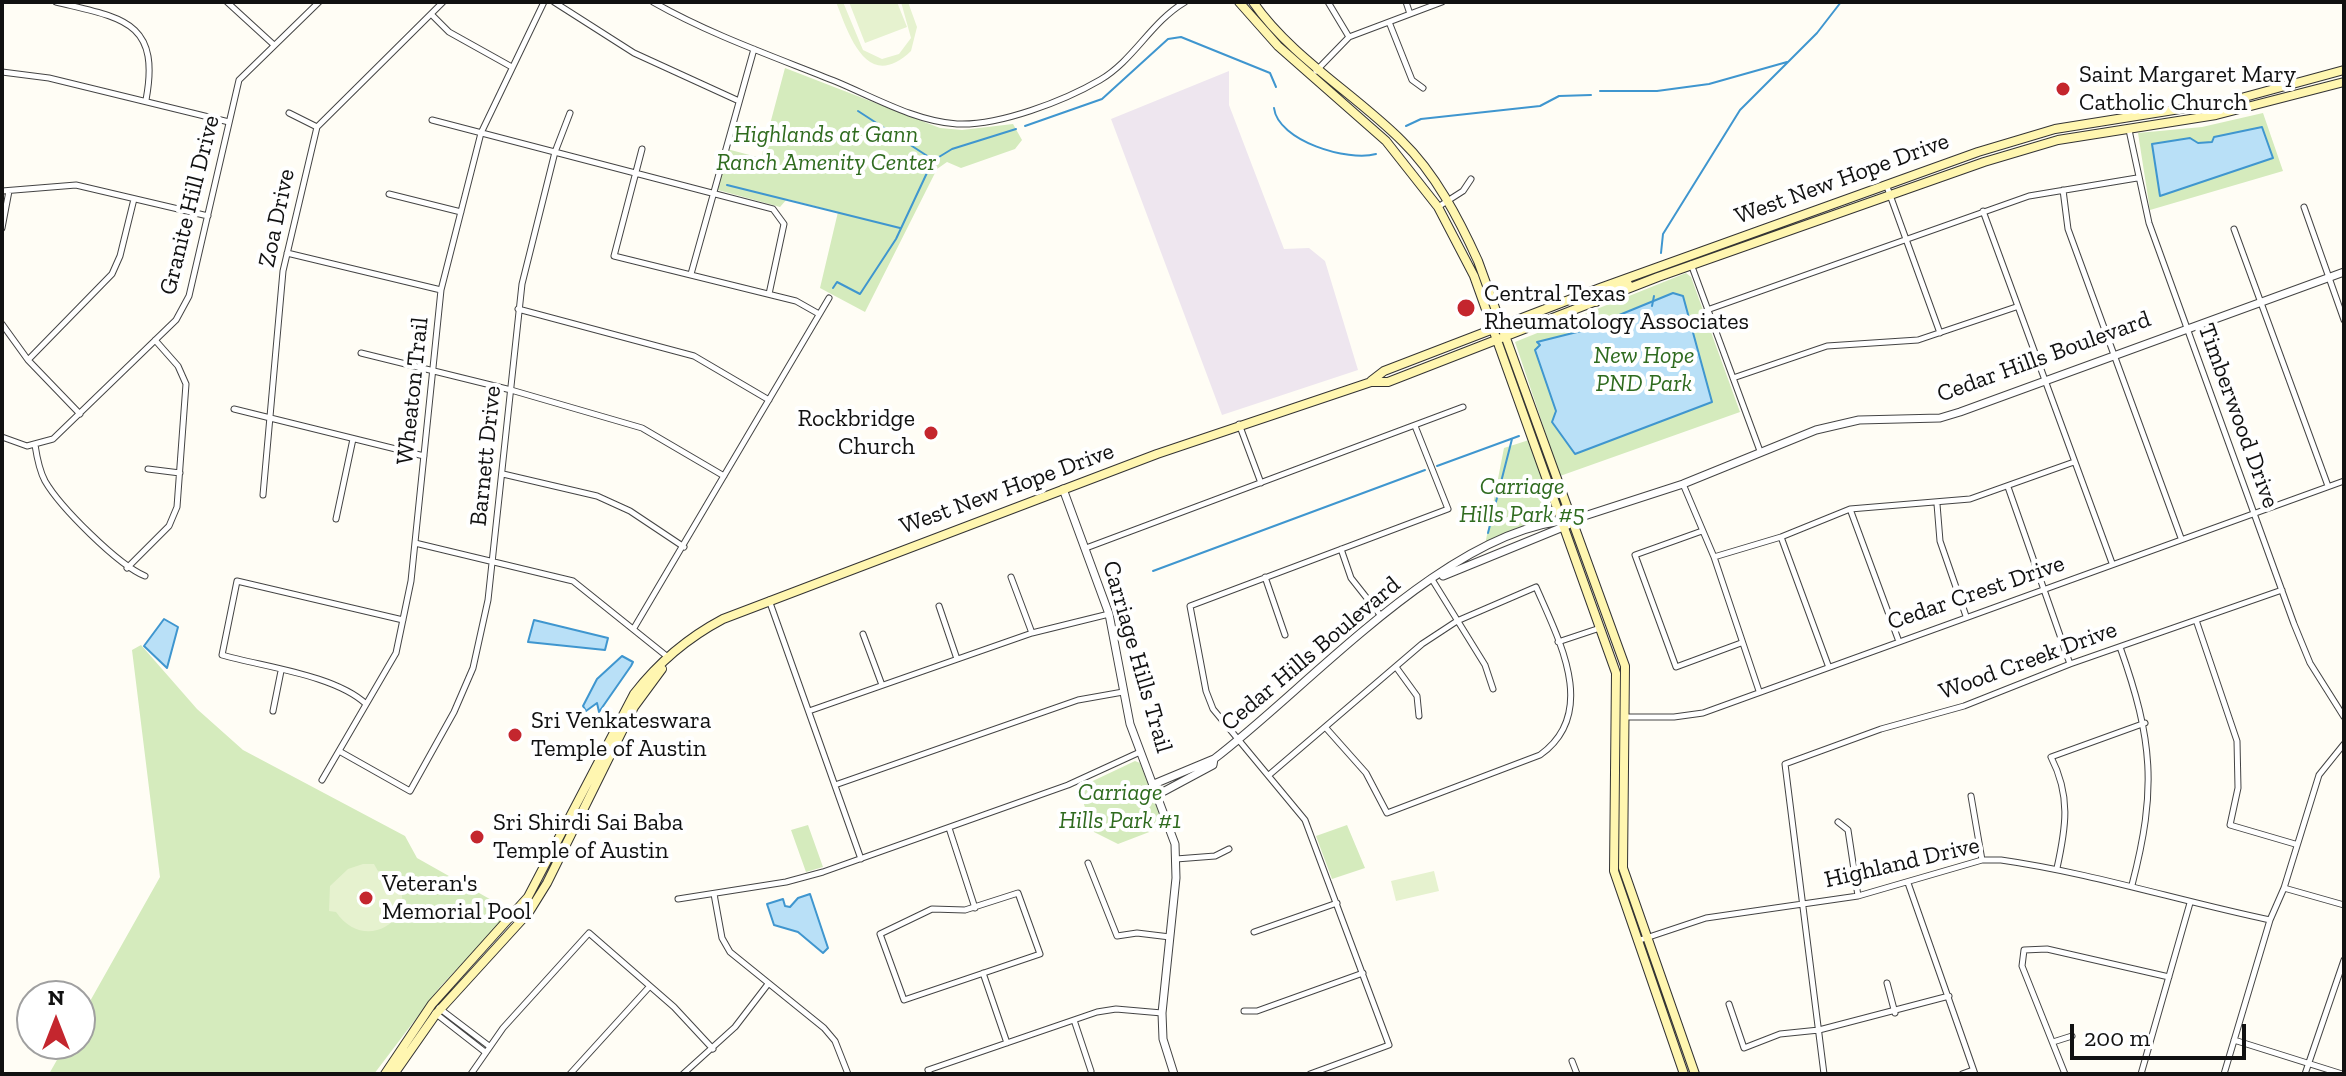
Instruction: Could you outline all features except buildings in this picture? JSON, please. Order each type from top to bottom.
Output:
[{"type":"main road","points":[[1239,2],[1254,23],[1386,141],[1438,207],[1474,276],[1567,523],[1625,666],[1623,868],[1695,1074]]},
{"type":"main road","points":[[1253,2],[1277,31],[1405,143],[1447,200],[1478,261],[1507,337],[1616,673],[1614,871],[1684,1074]]},
{"type":"main road","name":"West New Hope Drive","points":[[1371,382],[1384,371],[1688,255],[1886,184],[2055,129],[2230,101],[2344,70]]},
{"type":"main road","name":"West New Hope Drive","points":[[385,1074],[528,897],[622,713],[648,675],[701,631],[768,599],[1239,424],[1371,382],[1388,382],[1692,266],[1890,195],[2058,140],[2216,115],[2344,82]]},
{"type":"main road","points":[[1596,303],[1601,294],[1631,282],[1637,274]]},
{"type":"main road","name":"West New Hope Drive","points":[[394,1074],[436,1009]]},
{"type":"street","points":[[56,2],[110,15],[139,32],[151,59],[146,100]]},
{"type":"street","points":[[227,2],[274,45]]},
{"type":"street","name":"Granite Hill Drive","points":[[35,445],[53,439],[184,308],[239,80],[319,2]]},
{"type":"street","points":[[289,113],[317,127],[443,2]]},
{"type":"street","name":"Wheaton Trail","points":[[322,780],[396,653],[415,543],[441,290],[481,133],[510,66],[544,2]]},
{"type":"street","points":[[554,2],[634,53],[740,101]]},
{"type":"street","points":[[653,2],[697,26],[927,119],[956,124],[983,123],[1015,115],[1100,80],[1122,63],[1159,21],[1185,2]]},
{"type":"street","points":[[1328,2],[1349,37]]},
{"type":"street","points":[[1406,2],[1410,14]]},
{"type":"street","points":[[1311,76],[1349,37],[1442,2]]},
{"type":"street","points":[[431,14],[449,32],[510,66]]},
{"type":"street","points":[[1389,22],[1412,80],[1423,88]]},
{"type":"street","points":[[691,274],[754,49]]},
{"type":"street","points":[[2,72],[49,78],[229,122]]},
{"type":"street","name":"Barnett Drive","points":[[339,751],[410,791],[454,712],[473,668],[493,561],[518,309],[555,152],[570,113]]},
{"type":"street","name":"Timberwood Drive","points":[[2126,117],[2137,178],[2186,327],[2253,513],[2310,663],[2344,717]]},
{"type":"street","points":[[432,120],[773,209],[782,218],[783,231],[769,294]]},
{"type":"street","name":"Zoa Drive","points":[[263,495],[287,253],[317,127]]},
{"type":"street","points":[[642,149],[614,256],[796,301],[819,314]]},
{"type":"street","points":[[1707,310],[2029,196],[2137,178]]},
{"type":"street","points":[[1438,207],[1463,191],[1471,179]]},
{"type":"street","points":[[1886,184],[1940,333]]},
{"type":"street","points":[[2,228],[5,191],[76,185],[208,216]]},
{"type":"street","points":[[2063,190],[2068,229],[2181,538]]},
{"type":"street","points":[[389,194],[461,212]]},
{"type":"street","points":[[28,360],[112,274],[120,256],[134,199]]},
{"type":"street","points":[[2304,207],[2344,320]]},
{"type":"street","points":[[1983,211],[2112,563]]},
{"type":"street","points":[[2234,229],[2328,486]]},
{"type":"street","points":[[287,253],[441,290]]},
{"type":"street","points":[[1688,255],[1760,451]]},
{"type":"street","name":"Cedar Hills Boulevard","points":[[1154,784],[1214,759],[1382,617],[1454,564],[1482,549],[1683,484],[1816,430],[1859,420],[1940,418],[2344,272]]},
{"type":"street","points":[[634,628],[829,298]]},
{"type":"street","points":[[1733,378],[1827,346],[1918,340],[2016,307]]},
{"type":"street","points":[[518,309],[694,356],[769,400]]},
{"type":"street","points":[[2,324],[28,360],[80,414]]},
{"type":"street","points":[[127,568],[169,526],[177,507],[186,384],[178,366],[155,340]]},
{"type":"street","points":[[361,353],[511,390],[642,428],[724,476]]},
{"type":"street","points":[[1086,548],[1463,407]]},
{"type":"street","points":[[234,409],[424,456]]},
{"type":"street","points":[[1239,424],[1261,483]]},
{"type":"street","points":[[1310,1074],[1389,1045],[1305,820],[1213,709],[1206,691],[1190,606],[1448,509],[1415,426]]},
{"type":"street","points":[[2,437],[14,444],[35,445],[47,484],[127,568],[145,576]]},
{"type":"street","points":[[336,519],[353,439]]},
{"type":"street","points":[[1714,557],[1781,537],[1850,509],[1970,499],[2074,462]]},
{"type":"street","points":[[148,469],[180,473]]},
{"type":"street","points":[[503,474],[597,496],[630,511],[684,547]]},
{"type":"street","name":"Cedar Crest Drive","points":[[1615,716],[1688,716],[2344,481]]},
{"type":"street","points":[[1683,484],[1714,557],[1759,691]]},
{"type":"street","points":[[2008,487],[2070,664]]},
{"type":"street","name":"Carriage Hills Trail","points":[[1063,489],[1109,614],[1123,692],[1140,752],[1170,826],[1176,859],[1162,1013],[1163,1039],[1174,1074]]},
{"type":"street","points":[[1937,504],[1942,549],[1966,616]]},
{"type":"street","points":[[1850,509],[1898,639]]},
{"type":"street","points":[[1702,531],[1635,555],[1676,667],[1741,643]]},
{"type":"street","points":[[1781,537],[1828,665]]},
{"type":"street","points":[[415,543],[573,581],[669,658]]},
{"type":"street","points":[[1341,549],[1351,578],[1382,617]]},
{"type":"street","points":[[1011,577],[1032,633]]},
{"type":"street","points":[[1265,577],[1285,635]]},
{"type":"street","points":[[366,704],[355,693],[222,655],[237,581],[403,620]]},
{"type":"street","points":[[1433,581],[1485,665],[1493,689]]},
{"type":"street","points":[[1269,775],[1396,667],[1457,621],[1536,587],[1570,676],[1572,701],[1568,723],[1557,742],[1529,760],[1387,813],[1366,773],[1326,728]]},
{"type":"street","name":"Wood Creek Drive","points":[[1805,904],[1785,764],[1881,729],[1964,706],[2070,664],[2282,590]]},
{"type":"street","points":[[768,599],[861,859]]},
{"type":"street","points":[[939,606],[953,660]]},
{"type":"street","points":[[809,711],[1025,635],[1109,614]]},
{"type":"street","points":[[2196,620],[2237,741],[2238,788],[2230,825],[2295,844]]},
{"type":"street","points":[[1558,642],[1600,628]]},
{"type":"street","points":[[863,634],[877,687]]},
{"type":"street","points":[[2120,647],[2145,723],[2151,777],[2146,833],[2132,885]]},
{"type":"street","points":[[1396,667],[1417,696],[1419,716]]},
{"type":"street","points":[[273,711],[281,671]]},
{"type":"street","points":[[835,785],[1078,700],[1123,692]]},
{"type":"street","points":[[2057,868],[2067,817],[2067,798],[2051,757],[2145,723]]},
{"type":"street","points":[[2224,1074],[2270,920],[2284,888],[2295,844],[2319,775],[2344,744]]},
{"type":"street","points":[[678,899],[786,882],[861,859],[1068,785],[1140,752]]},
{"type":"street","name":"Cedar Hills Boulevard","points":[[1159,794],[1200,775],[1213,765],[1214,759]]},
{"type":"street","points":[[1971,796],[1982,860]]},
{"type":"street","points":[[1838,822],[1848,830],[1858,896]]},
{"type":"street","points":[[949,828],[975,908]]},
{"type":"street","points":[[1176,859],[1215,856],[1229,849]]},
{"type":"street","name":"Highland Drive","points":[[1636,941],[1706,918],[1858,896],[1982,860],[2057,868],[2132,885],[2190,903],[2270,920]]},
{"type":"street","points":[[1088,863],[1117,936],[1137,933],[1170,937]]},
{"type":"street","points":[[1908,883],[1974,1072],[1962,1074]]},
{"type":"street","points":[[2284,888],[2344,905]]},
{"type":"street","points":[[1018,893],[1040,954],[983,973],[904,1000],[880,934],[932,909],[975,908],[1018,893]]},
{"type":"street","points":[[714,894],[722,938],[739,961],[824,1028],[835,1041],[848,1074]]},
{"type":"street","points":[[1254,932],[1337,903]]},
{"type":"street","points":[[2141,1074],[2190,903]]},
{"type":"street","points":[[1805,904],[1824,1074]]},
{"type":"street","points":[[471,1074],[487,1049],[589,933],[650,986],[713,1049]]},
{"type":"street","points":[[2065,1074],[2022,966],[2024,950],[2047,949],[2169,977]]},
{"type":"street","points":[[2305,1074],[2344,960]]},
{"type":"street","points":[[983,973],[1007,1043]]},
{"type":"street","points":[[1244,1011],[1257,1011],[1363,973]]},
{"type":"street","points":[[1887,983],[1895,1013]]},
{"type":"street","points":[[683,1074],[713,1049],[768,984]]},
{"type":"street","points":[[2336,985],[2344,987]]},
{"type":"street","points":[[570,1074],[650,986]]},
{"type":"street","points":[[1729,1004],[1744,1048],[1780,1034],[1819,1030],[1895,1013],[1949,996]]},
{"type":"street","points":[[436,1009],[487,1049]]},
{"type":"street","points":[[929,1072],[1106,1010],[1162,1013]]},
{"type":"street","points":[[1074,1020],[1091,1071]]},
{"type":"street","points":[[2053,1042],[2072,1036]]},
{"type":"street","points":[[2234,1040],[2342,1074]]},
{"type":"street","points":[[1572,1061],[1577,1074]]},
{"type":"shaded area","points":[[1229,71],[1229,105],[1284,249],[1309,248],[1325,261],[1358,370],[1222,415],[1111,119]]},
{"type":"green space","points":[[836,2],[843,2],[863,50],[882,59],[899,54],[911,38],[901,2],[908,2],[917,27],[911,51],[896,62],[883,66],[871,63],[854,43]]},
{"type":"green space","points":[[849,2],[897,2],[907,27],[865,43]]},
{"type":"green space","name":"Highlands at Gann Ranch Amenity Center","points":[[785,68],[940,128],[962,130],[1013,124],[1022,140],[1015,149],[961,168],[947,162],[937,169],[865,312],[820,288],[838,212],[787,199],[780,207],[718,190],[727,149],[761,158]]},
{"type":"green space","points":[[2263,113],[2283,171],[2150,210],[2138,133],[2202,127]]},
{"type":"green space","name":"New Hope PND Park","points":[[1686,273],[1691,277],[1740,412],[1560,476],[1515,342]]},
{"type":"green space","name":"Carriage Hills Park #5","points":[[1529,440],[1555,517],[1485,545],[1504,448]]},
{"type":"green space","points":[[141,645],[197,709],[243,750],[405,836],[417,858],[511,911],[440,987],[374,1074],[49,1074],[57,1060],[96,1060],[96,991],[160,877],[132,650]]},
{"type":"green space","name":"Carriage Hills Park #1","points":[[1135,761],[1140,763],[1165,826],[1118,844],[1094,832],[1078,788]]},
{"type":"green space","points":[[808,825],[823,867],[806,872],[791,830]]},
{"type":"green space","points":[[1347,825],[1365,868],[1332,879],[1316,836]]},
{"type":"green space","name":"Veteran's Memorial Pool","points":[[374,864],[378,871],[389,872],[389,879],[396,879],[402,893],[396,918],[374,931],[348,925],[336,912],[329,911],[330,886],[348,869]]},
{"type":"green space","points":[[1434,871],[1439,891],[1396,901],[1391,881]]},
{"type":"water","points":[[2262,127],[2273,158],[2160,196],[2152,144],[2190,138],[2198,143],[2212,142],[2214,137]]},
{"type":"water","name":"New Hope PND Park","points":[[1673,293],[1683,296],[1712,402],[1575,454],[1552,422],[1556,411],[1535,350],[1540,345],[1537,342],[1581,331],[1581,326],[1585,329]]},
{"type":"water","points":[[164,619],[178,627],[167,668],[144,646]]},
{"type":"water","points":[[534,620],[608,638],[605,650],[528,642]]},
{"type":"water","points":[[622,656],[633,662],[631,666],[599,712],[597,703],[586,711],[583,706],[597,679]]},
{"type":"water","points":[[810,894],[828,948],[823,953],[798,932],[774,925],[767,904],[783,899],[785,906],[790,907],[798,898]]},
{"type":"waterway","points":[[1661,253],[1663,234],[1740,110],[1817,33],[1841,2]]},
{"type":"waterway","points":[[1025,126],[1102,99],[1168,39],[1181,37],[1270,73],[1276,87]]},
{"type":"waterway","points":[[1600,91],[1657,91],[1709,84],[1787,62]]},
{"type":"waterway","points":[[1406,126],[1421,119],[1540,106],[1559,96],[1591,95]]},
{"type":"waterway","points":[[1274,108],[1278,120],[1288,130],[1316,146],[1349,155],[1376,154]]},
{"type":"waterway","points":[[858,111],[932,159]]},
{"type":"waterway","points":[[934,160],[952,149],[1016,129]]},
{"type":"waterway","points":[[833,288],[837,282],[860,294],[896,239],[933,160]]},
{"type":"waterway","points":[[727,185],[900,228]]},
{"type":"waterway","points":[[1652,306],[1654,296]]},
{"type":"waterway","points":[[1437,466],[1519,436]]},
{"type":"waterway","points":[[1488,533],[1512,439]]},
{"type":"waterway","points":[[1153,571],[1425,470]]},
{"type":"place","name":"Saint Margaret Mary Catholic Church","points":[[2063,89]]},
{"type":"place","name":"Central Texas Rheumatology Associates","points":[[1466,308]]},
{"type":"place","name":"Rockbridge Church","points":[[931,433]]},
{"type":"place","name":"Sri Venkateswara Temple of Austin","points":[[515,735]]},
{"type":"place","name":"Sri Shirdi Sai Baba Temple of Austin","points":[[477,837]]},
{"type":"place","name":"Veteran's Memorial Pool","points":[[366,898]]}]
